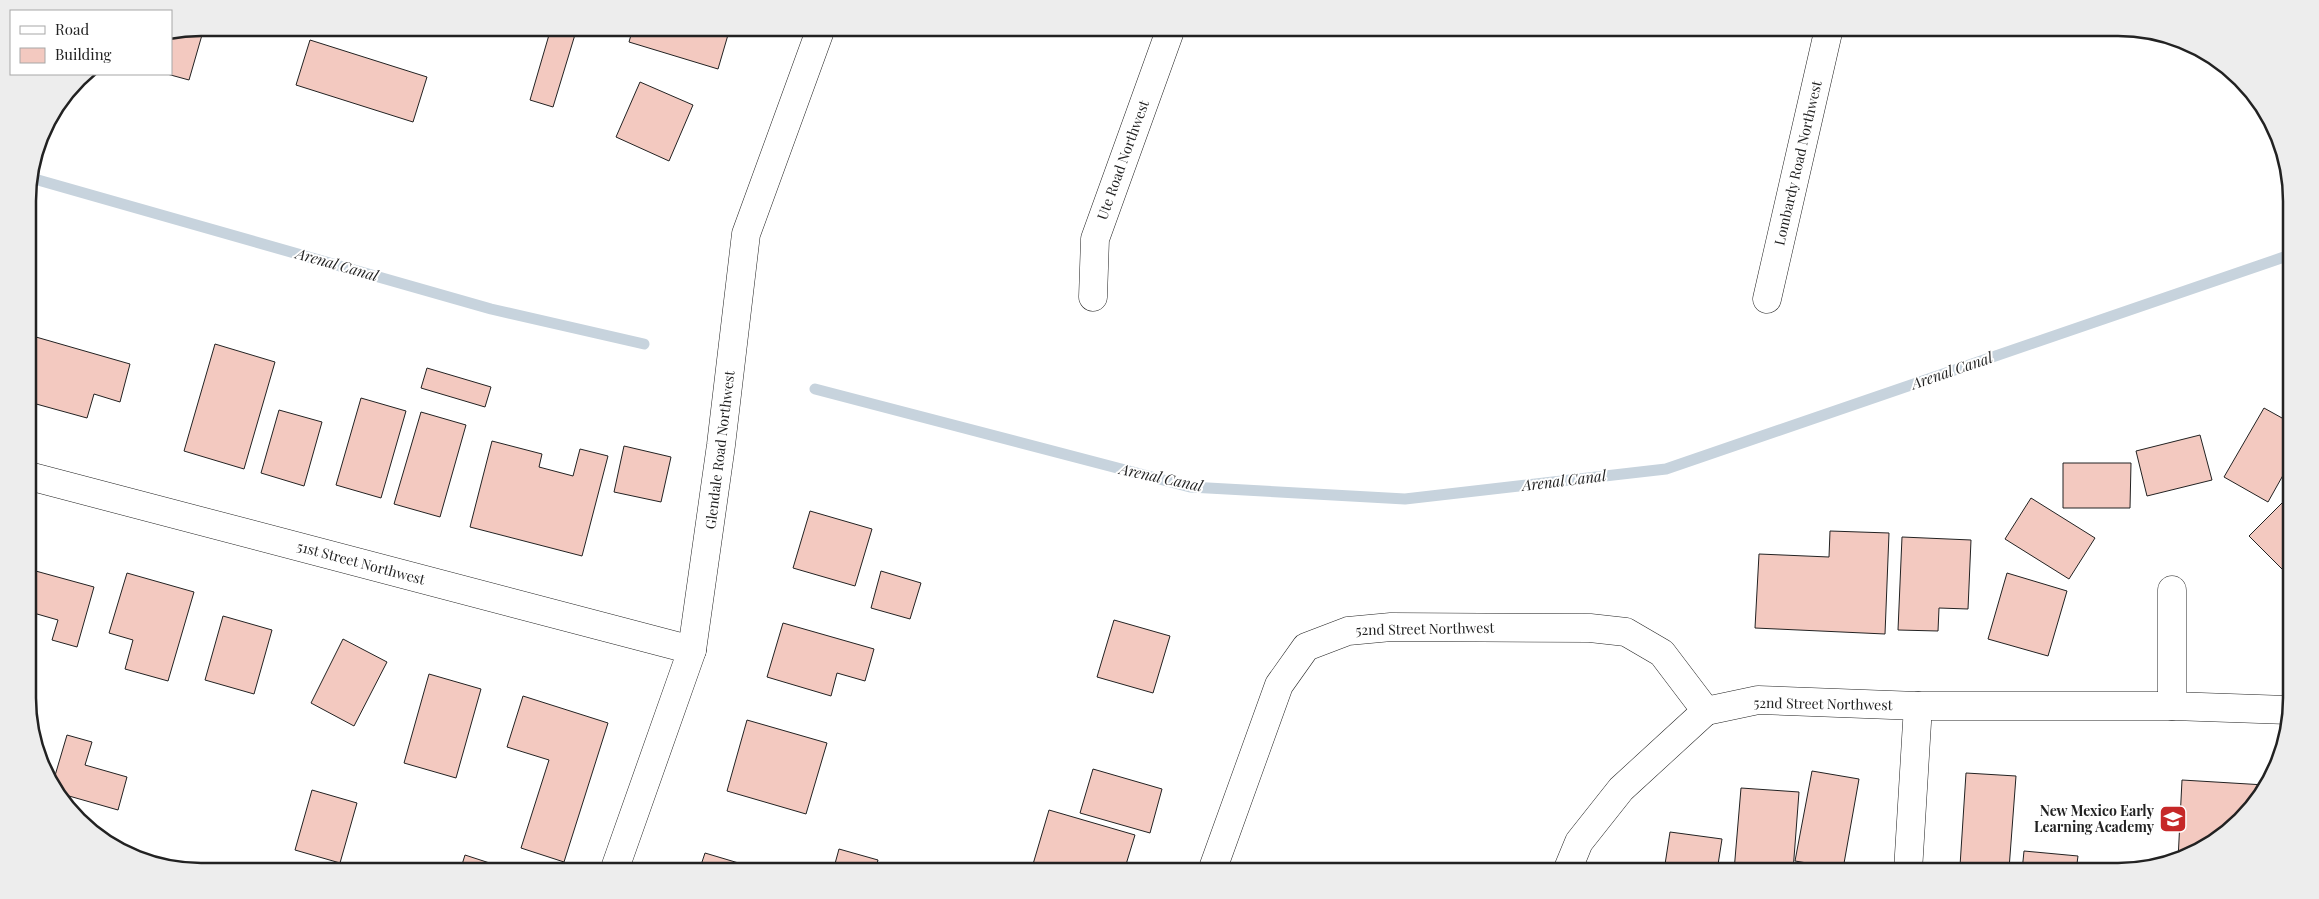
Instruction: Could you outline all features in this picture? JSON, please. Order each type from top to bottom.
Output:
[{"type":"street","name":"Ute Road Northwest","points":[[1093,297],[1095,239],[1168,36]]},
{"type":"street","name":"Lombardy Road Northwest","points":[[1768,299],[1827,36]]},
{"type":"street","name":"Glendale Road Northwest","points":[[617,863],[692,650],[721,445],[746,234],[818,37]]},
{"type":"street","name":"51st Street Northwest","points":[[36,478],[692,650]]},
{"type":"street","points":[[2172,590],[2172,706]]},
{"type":"street","name":"52nd Street Northwest","points":[[1215,862],[1279,685],[1306,647],[1348,631],[1391,627],[1590,628],[1626,632],[1662,653],[1706,711],[1758,700],[1918,706],[2172,706],[2282,710]]},
{"type":"street","points":[[1909,862],[1918,706]]},
{"type":"street","points":[[1571,862],[1579,842],[1621,789],[1706,711]]},
{"type":"building","points":[[201,37],[189,80],[171,75],[172,39]]},
{"type":"building","points":[[548,37],[574,37],[553,107],[530,100]]},
{"type":"building","points":[[630,37],[727,37],[718,69],[629,42]]},
{"type":"building","points":[[310,40],[427,77],[413,122],[296,85]]},
{"type":"building","points":[[640,82],[693,105],[669,161],[616,137]]},
{"type":"building","points":[[37,337],[130,364],[120,402],[94,394],[87,418],[37,404]]},
{"type":"building","points":[[215,344],[275,362],[244,469],[184,451]]},
{"type":"building","points":[[427,368],[491,387],[485,407],[421,388]]},
{"type":"building","points":[[361,398],[406,411],[381,498],[336,485]]},
{"type":"building","points":[[2264,408],[2283,419],[2283,475],[2268,502],[2224,477]]},
{"type":"building","points":[[279,410],[322,422],[304,486],[261,473]]},
{"type":"building","points":[[421,412],[466,425],[440,517],[394,504]]},
{"type":"building","points":[[2200,435],[2212,480],[2147,496],[2136,451]]},
{"type":"building","points":[[492,441],[542,454],[539,467],[573,476],[580,449],[608,456],[582,556],[470,527]]},
{"type":"building","points":[[624,446],[671,457],[661,502],[614,492]]},
{"type":"building","points":[[2063,463],[2131,463],[2130,508],[2063,508]]},
{"type":"building","points":[[2031,498],[2095,538],[2069,579],[2005,539]]},
{"type":"building","points":[[2283,502],[2283,570],[2249,536]]},
{"type":"building","points":[[810,511],[872,529],[855,586],[793,568]]},
{"type":"building","points":[[1830,531],[1889,533],[1885,634],[1755,628],[1759,554],[1829,557]]},
{"type":"building","points":[[1902,537],[1971,540],[1968,609],[1939,608],[1938,631],[1898,630]]},
{"type":"building","points":[[36,571],[94,587],[77,647],[52,640],[58,620],[36,614]]},
{"type":"building","points":[[881,571],[921,583],[910,619],[871,608]]},
{"type":"building","points":[[127,573],[194,592],[168,681],[125,669],[133,640],[109,633]]},
{"type":"building","points":[[2007,573],[2067,591],[2048,656],[1988,639]]},
{"type":"building","points":[[223,616],[272,630],[254,694],[205,680]]},
{"type":"building","points":[[1114,620],[1170,636],[1153,693],[1097,677]]},
{"type":"building","points":[[783,623],[874,649],[865,681],[837,673],[831,696],[767,677]]},
{"type":"building","points":[[343,639],[387,662],[354,726],[311,703]]},
{"type":"building","points":[[429,674],[481,689],[456,778],[404,763]]},
{"type":"building","points":[[523,696],[608,723],[564,862],[521,848],[549,760],[507,747]]},
{"type":"building","points":[[747,720],[827,743],[806,814],[727,791]]},
{"type":"building","points":[[67,735],[92,742],[85,765],[127,777],[118,810],[69,796],[55,775]]},
{"type":"building","points":[[1093,769],[1162,789],[1150,833],[1080,813]]},
{"type":"building","points":[[1812,771],[1859,779],[1844,862],[1795,861]]},
{"type":"building","points":[[1966,773],[2016,776],[2010,862],[1960,862]]},
{"type":"building","points":[[2182,780],[2258,785],[2249,798],[2218,829],[2191,846],[2178,851]]},
{"type":"building","points":[[1741,788],[1799,792],[1794,862],[1735,862]]},
{"type":"building","points":[[312,790],[357,803],[340,863],[295,850]]},
{"type":"building","points":[[1049,810],[1135,835],[1127,863],[1033,863]]},
{"type":"building","points":[[1670,832],[1722,839],[1718,862],[1665,862]]},
{"type":"building","points":[[839,849],[878,860],[877,863],[835,863]]},
{"type":"building","points":[[2024,851],[2078,856],[2077,862],[2023,862]]},
{"type":"building","points":[[705,853],[738,863],[702,863]]},
{"type":"building","points":[[465,855],[489,863],[463,863]]},
{"type":"waterway","name":"Arenal Canal","points":[[38,180],[491,309],[644,344]]},
{"type":"waterway","name":"Arenal Canal","points":[[815,389],[1190,487],[1405,499],[1666,469],[2283,257]]},
{"type":"place","name":"New Mexico Early Learning Academy","points":[[2173,819]]}]
